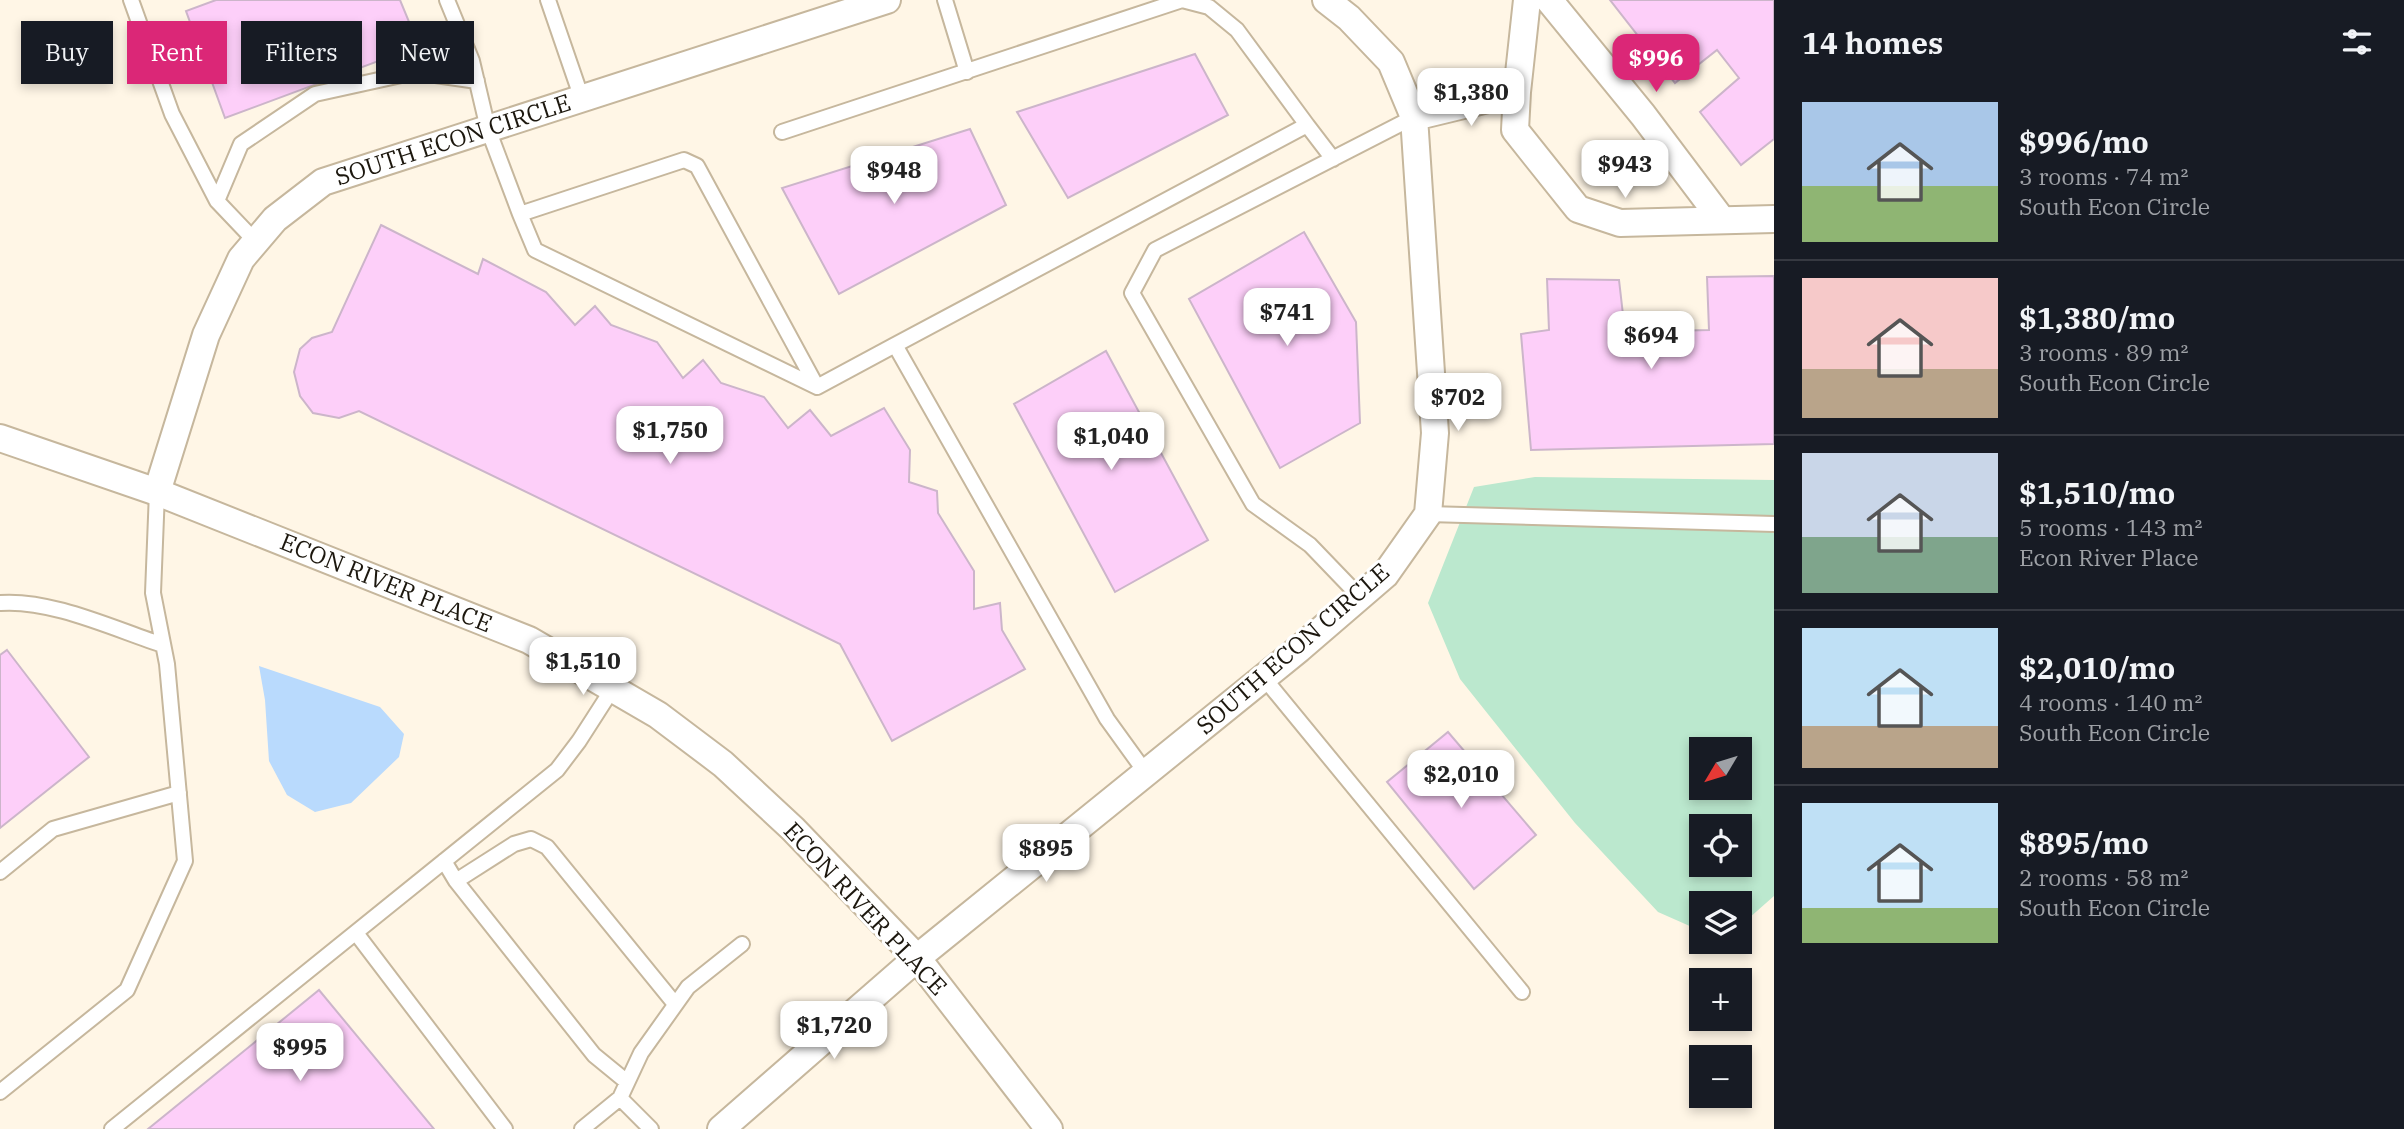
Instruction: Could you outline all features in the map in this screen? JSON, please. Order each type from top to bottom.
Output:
[{"type":"street","name":"SOUTH ECON CIRCLE","points":[[157,492],[206,335],[242,259],[275,219],[323,182],[887,0]]},
{"type":"street","points":[[1326,0],[1349,18],[1391,62],[1414,117],[1435,433],[1428,514]]},
{"type":"street","points":[[1527,0],[1515,130],[1578,209],[1620,223],[1774,219]]},
{"type":"street","points":[[1549,0],[1643,115],[1722,220]]},
{"type":"street","points":[[1414,117],[1517,92]]},
{"type":"street","name":"ECON RIVER PLACE","points":[[0,438],[157,492],[529,640],[659,715],[723,764],[793,829],[917,958],[1049,1129]]},
{"type":"street","name":"SOUTH ECON CIRCLE","points":[[721,1129],[917,958],[1264,678],[1360,597],[1385,575],[1428,514]]},
{"type":"lane","points":[[131,0],[172,114],[217,201],[256,242]]},
{"type":"lane","points":[[447,0],[472,61],[488,129],[535,250],[817,387]]},
{"type":"lane","points":[[548,0],[582,99]]},
{"type":"lane","points":[[945,0],[967,72]]},
{"type":"lane","points":[[782,132],[1182,0],[1209,7],[1237,30],[1333,159]]},
{"type":"lane","points":[[217,201],[241,144],[315,94],[415,72],[477,81]]},
{"type":"lane","points":[[1360,597],[1310,545],[1253,504],[1132,293],[1155,250],[1414,117]]},
{"type":"lane","points":[[817,387],[1307,125]]},
{"type":"lane","points":[[520,214],[684,159],[697,166],[817,387]]},
{"type":"lane","points":[[895,345],[1107,719],[1146,773]]},
{"type":"lane","points":[[0,1092],[127,990],[185,861],[167,664],[153,593],[157,492]]},
{"type":"lane","points":[[1428,514],[1774,524]]},
{"type":"lane","points":[[0,603],[14,602],[60,611],[163,645]]},
{"type":"lane","points":[[1264,678],[1522,992]]},
{"type":"lane","points":[[112,1129],[557,770],[613,688]]},
{"type":"lane","points":[[0,872],[53,829],[179,793]]},
{"type":"lane","points":[[456,881],[514,844],[531,839],[547,847],[675,1004]]},
{"type":"lane","points":[[444,861],[456,881],[594,1055],[627,1082]]},
{"type":"lane","points":[[356,933],[505,1129]]},
{"type":"lane","points":[[582,1129],[620,1098],[641,1053],[688,987],[742,944]]},
{"type":"lane","points":[[620,1098],[651,1129]]},
{"type":"green space","points":[[1535,477],[1774,480],[1774,896],[1752,915],[1752,891],[1689,891],[1689,926],[1658,912],[1575,823],[1460,679],[1428,603],[1474,487]]},
{"type":"water","points":[[259,666],[380,707],[404,734],[399,757],[351,803],[315,812],[287,795],[269,761],[265,700]]},
{"type":"building","points":[[216,0],[400,0],[409,21],[376,21],[376,62],[362,67],[362,21],[241,21],[241,84],[317,84],[225,118],[213,84],[227,84],[227,21],[190,21],[186,11]]},
{"type":"building","points":[[1610,0],[1774,0],[1774,139],[1741,165],[1700,112],[1739,78],[1717,50],[1675,83]]},
{"type":"building","points":[[1195,54],[1228,115],[1068,198],[1017,112]]},
{"type":"building","points":[[970,129],[1006,205],[839,294],[782,188]]},
{"type":"building","points":[[381,225],[478,274],[483,259],[546,292],[575,325],[595,306],[611,325],[657,342],[683,378],[703,360],[721,383],[764,397],[788,428],[810,410],[831,436],[884,408],[910,450],[909,482],[937,491],[938,513],[974,571],[974,609],[1000,603],[1002,630],[1025,669],[892,741],[840,644],[359,411],[339,418],[313,413],[300,396],[294,372],[300,349],[312,338],[332,332]]},
{"type":"building","points":[[1304,232],[1356,322],[1360,423],[1280,468],[1189,299]]},
{"type":"building","points":[[1774,276],[1774,444],[1531,450],[1521,334],[1549,330],[1547,279],[1619,280],[1625,332],[1709,330],[1707,277]]},
{"type":"building","points":[[1106,351],[1208,540],[1115,592],[1014,404]]},
{"type":"building","points":[[7,650],[89,757],[0,828],[0,655]]},
{"type":"building","points":[[1448,732],[1536,835],[1474,889],[1387,782]]},
{"type":"building","points":[[319,990],[434,1129],[148,1129]]}]
